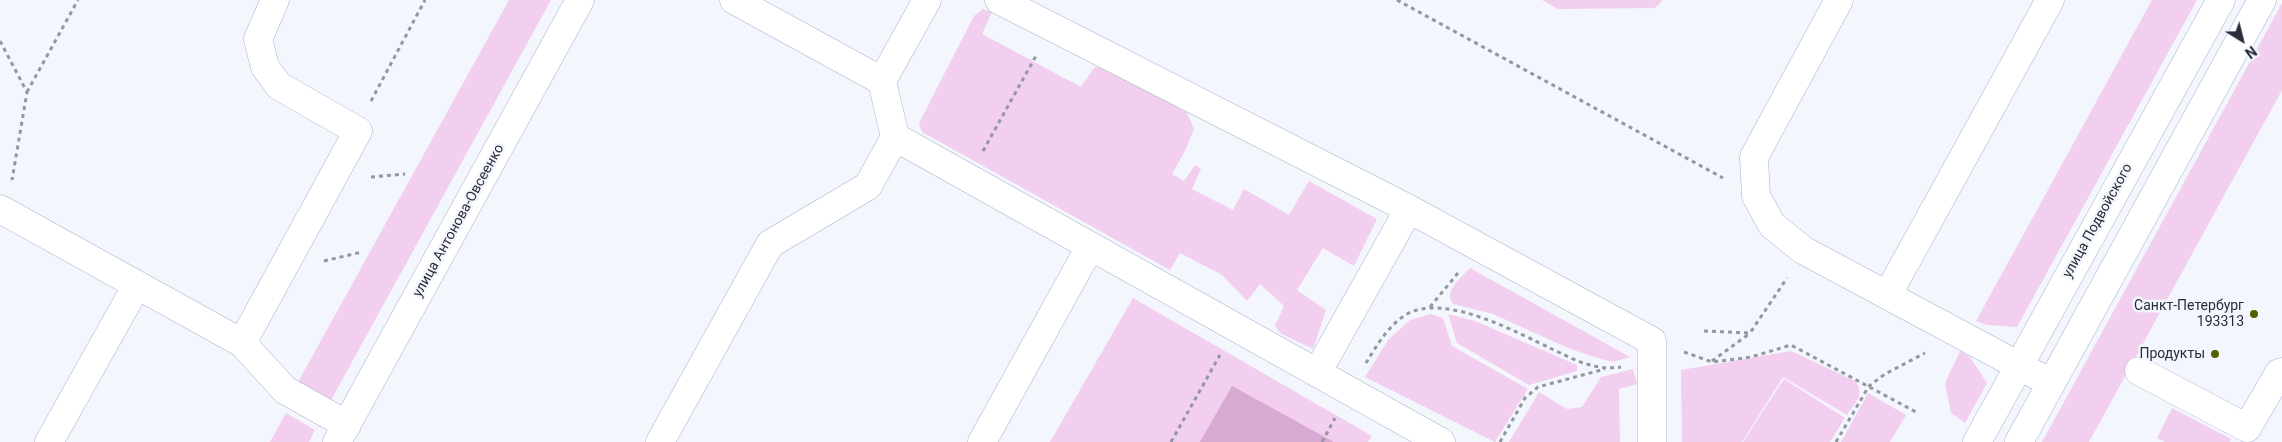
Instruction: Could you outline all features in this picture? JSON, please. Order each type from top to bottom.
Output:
[{"type":"street","points":[[242,343],[358,131],[279,86],[265,67],[258,39],[267,13],[275,0]]},
{"type":"street","name":"улица Антонова-Овсеенко","points":[[342,433],[580,0]]},
{"type":"street","points":[[734,0],[882,82]]},
{"type":"street","points":[[660,442],[770,244],[868,186],[895,138],[882,82],[927,0]]},
{"type":"street","points":[[999,0],[1475,244],[1652,352],[1652,442]]},
{"type":"street","points":[[1839,0],[1754,157],[1756,196],[1772,226],[1803,250],[2051,383]]},
{"type":"street","points":[[1888,294],[2050,0]]},
{"type":"street","name":"улица Подвойского","points":[[1977,442],[2221,0]]},
{"type":"street","points":[[2019,442],[2262,0]]},
{"type":"street","points":[[895,138],[1441,442]]},
{"type":"street","points":[[1317,373],[1409,209]]},
{"type":"street","points":[[3,211],[242,343],[285,390],[342,433]]},
{"type":"street","points":[[982,442],[1090,247]]},
{"type":"street","points":[[49,442],[136,285]]},
{"type":"street","points":[[2139,371],[2244,435],[2279,373],[2282,372]]},
{"type":"path","points":[[3,211],[27,92],[78,0]]},
{"type":"path","points":[[358,131],[364,113],[425,0]]},
{"type":"path","points":[[1397,0],[1756,196]]},
{"type":"path","points":[[968,178],[1052,27]]},
{"type":"path","points":[[0,41],[27,92]]},
{"type":"path","points":[[1430,307],[1464,266],[1475,244]]},
{"type":"path","points":[[1712,362],[1750,333],[1796,265],[1803,250]]},
{"type":"path","points":[[1349,391],[1379,342],[1395,324],[1410,312],[1430,307],[1456,310],[1487,320],[1587,366],[1608,369]]},
{"type":"path","points":[[1171,442],[1235,328]]},
{"type":"path","points":[[1704,331],[1750,333]]},
{"type":"path","points":[[1836,442],[1869,386],[1885,374],[1960,333]]},
{"type":"path","points":[[1500,442],[1525,398],[1538,387],[1608,369],[1652,352],[1712,362],[1751,357],[1791,345],[1916,412]]},
{"type":"shaded area","points":[[509,0],[551,0],[330,402],[297,384]]},
{"type":"shaded area","points":[[1542,0],[1663,0],[1655,8],[1558,9]]},
{"type":"shaded area","points":[[2152,0],[2197,0],[2017,327],[1987,325],[1976,321]]},
{"type":"shaded area","points":[[2282,3],[2282,90],[2089,442],[2042,442]]},
{"type":"shaded area","points":[[983,9],[992,12],[982,34],[1081,87],[1094,68],[1106,65],[1187,113],[1194,129],[1185,151],[1172,174],[1184,181],[1195,165],[1201,169],[1192,189],[1233,210],[1244,189],[1289,215],[1309,181],[1377,219],[1354,266],[1323,248],[1297,290],[1326,310],[1313,349],[1280,333],[1275,326],[1284,306],[1260,284],[1247,301],[1222,275],[1180,253],[1170,270],[922,132],[919,123],[974,16]]},
{"type":"shaded area","points":[[1470,268],[1630,357],[1613,362],[1594,357],[1568,348],[1493,314],[1453,304],[1450,294],[1452,289]]},
{"type":"shaded area","points":[[1133,298],[1372,436],[1368,442],[1050,442]]},
{"type":"shaded area","points":[[1431,314],[1443,318],[1452,346],[1528,389],[1495,442],[1365,377],[1388,340],[1410,320]]},
{"type":"shaded area","points":[[1448,314],[1475,321],[1577,365],[1577,371],[1529,385],[1457,343]]},
{"type":"shaded area","points":[[1791,351],[1855,381],[1860,390],[1856,402],[1847,415],[1783,377],[1742,442],[1682,442],[1681,370]]},
{"type":"shaded area","points":[[1960,351],[1970,357],[1987,383],[1965,423],[1951,413],[1945,383]]},
{"type":"shaded area","points":[[1633,369],[1637,384],[1619,389],[1620,442],[1509,442],[1539,392],[1567,409],[1582,407],[1601,377]]},
{"type":"shaded area","points":[[1784,379],[1845,418],[1830,442],[1743,442]]},
{"type":"shaded area","points":[[1232,386],[1334,442],[1200,442]]},
{"type":"shaded area","points":[[1868,393],[1906,415],[1890,442],[1841,442]]},
{"type":"shaded area","points":[[2172,408],[2231,439],[2230,442],[2165,442],[2157,438]]},
{"type":"shaded area","points":[[286,413],[315,430],[309,442],[270,442]]},
{"type":"place","name":"Санкт-Петербург 193313","points":[[2254,314]]},
{"type":"place","name":"Продукты","points":[[2215,354]]}]
